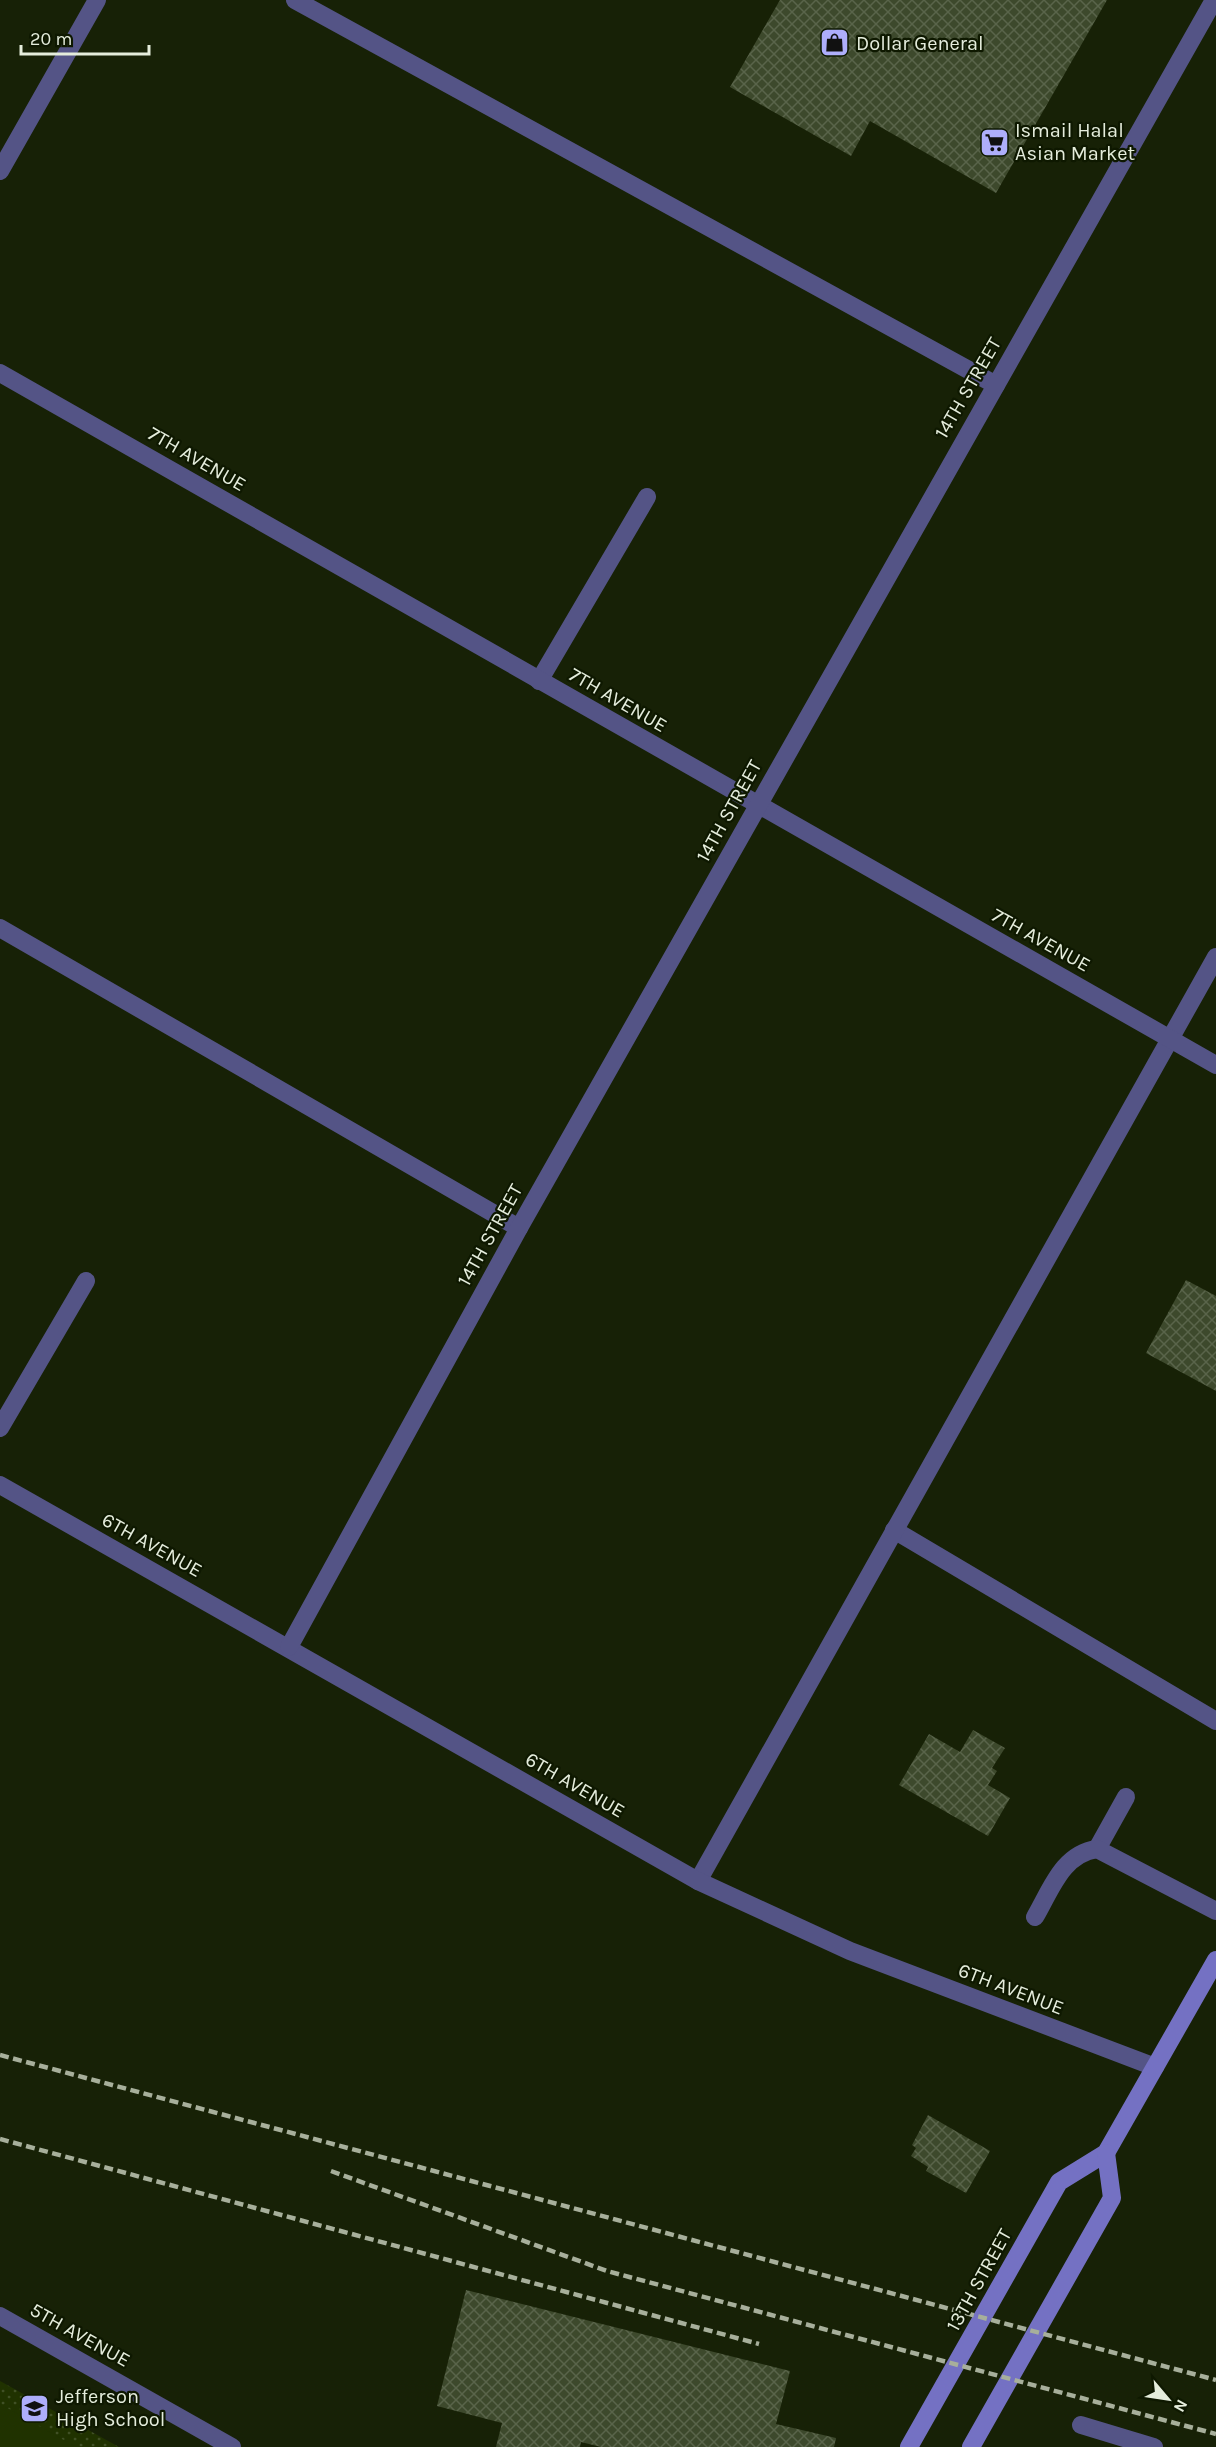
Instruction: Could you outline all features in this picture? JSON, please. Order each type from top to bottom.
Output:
[{"type":"street","points":[[0,171],[97,0]]},
{"type":"street","points":[[295,0],[996,385]]},
{"type":"street","name":"14TH STREET","points":[[289,1647],[519,1228],[1214,0]]},
{"type":"street","name":"7TH AVENUE","points":[[0,372],[1216,1065]]},
{"type":"street","points":[[539,681],[647,497]]},
{"type":"street","points":[[0,928],[519,1228]]},
{"type":"street","points":[[698,1881],[1216,957]]},
{"type":"street","points":[[0,1428],[86,1281]]},
{"type":"street","name":"6TH AVENUE","points":[[0,1485],[698,1881],[850,1951],[1155,2067]]},
{"type":"street","points":[[894,1530],[1216,1721]]},
{"type":"street","points":[[1097,1849],[1126,1797]]},
{"type":"street","points":[[1035,1917],[1062,1869],[1071,1858],[1083,1851],[1097,1849],[1216,1911]]},
{"type":"street","name":"13TH STREET","points":[[909,2447],[1059,2182],[1106,2153],[1216,1960]]},
{"type":"street","points":[[971,2447],[1112,2198],[1106,2153]]},
{"type":"street","name":"5TH AVENUE","points":[[0,2316],[232,2447]]},
{"type":"street","points":[[1081,2425],[1154,2447]]},
{"type":"green space","name":"Jefferson High School","points":[[0,2381],[119,2447],[0,2447]]},
{"type":"green space","points":[[4,2406],[76,2447],[0,2447],[0,2412]]},
{"type":"building","points":[[780,0],[1107,0],[996,193],[870,121],[851,156],[730,87]]},
{"type":"building","points":[[1186,1280],[1216,1296],[1216,1391],[1146,1353]]},
{"type":"building","points":[[973,1730],[1005,1748],[992,1768],[997,1771],[988,1785],[1010,1798],[988,1836],[899,1785],[929,1734],[960,1752]]},
{"type":"building","points":[[928,2115],[990,2151],[966,2193],[926,2171],[928,2167],[911,2156],[916,2148],[912,2145]]},
{"type":"building","points":[[466,2290],[790,2371],[776,2424],[836,2438],[834,2447],[601,2447],[581,2442],[580,2447],[496,2447],[502,2423],[437,2406]]},
{"type":"railway","points":[[0,2055],[1216,2380]]},
{"type":"railway","points":[[0,2139],[759,2344]]},
{"type":"railway","points":[[331,2171],[607,2271],[1216,2434]]},
{"type":"place","name":"Dollar General","points":[[835,43]]},
{"type":"place","name":"Ismail Halal Asian Market","points":[[994,142]]},
{"type":"place","name":"Jefferson High School","points":[[35,2408]]}]
